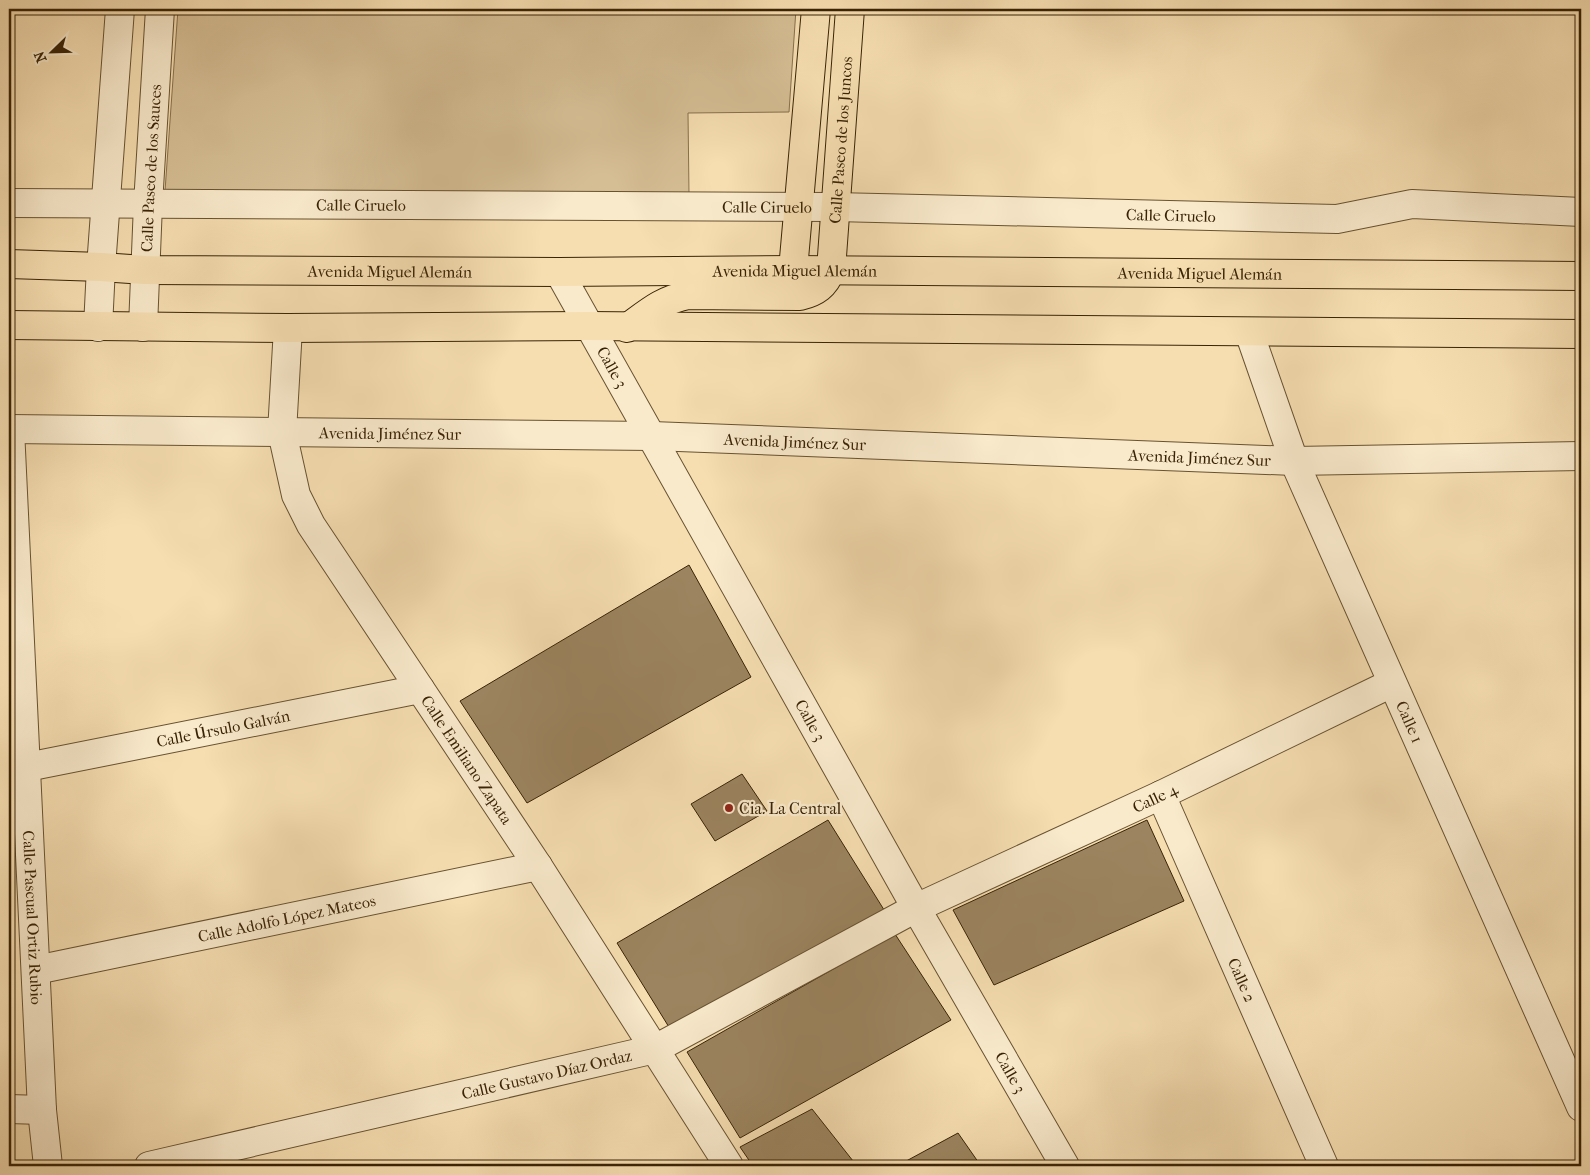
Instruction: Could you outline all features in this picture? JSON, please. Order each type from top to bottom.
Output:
[{"type":"main road","points":[[792,270],[816,9]]},
{"type":"main road","name":"Calle Paseo de los Juncos","points":[[831,270],[850,9]]},
{"type":"main road","name":"Avenida Miguel Alemán","points":[[9,264],[145,270],[558,272],[831,270],[1581,276]]},
{"type":"main road","points":[[628,328],[661,304],[674,298],[688,295],[800,296],[813,293],[822,287],[831,270]]},
{"type":"main road","points":[[9,326],[288,328],[588,326],[628,328],[1581,334]]},
{"type":"street","points":[[98,327],[105,204],[120,9]]},
{"type":"street","name":"Calle Paseo de los Sauces","points":[[143,327],[148,204],[160,9]]},
{"type":"street","name":"Calle Ciruelo","points":[[9,203],[835,207],[1338,220],[1412,204],[1581,212]]},
{"type":"street","name":"Calle 3","points":[[558,272],[916,908],[1065,1166]]},
{"type":"street","name":"Calle Emiliano Zapata","points":[[288,328],[282,432],[292,481],[301,506],[538,866],[729,1166]]},
{"type":"street","name":"Calle 1","points":[[1249,332],[1294,461],[1581,1107]]},
{"type":"street","name":"Avenida Jiménez Sur","points":[[9,429],[652,436],[1294,461],[1581,456]]},
{"type":"street","name":"Calle Pascual Ortiz Rubio","points":[[9,429],[42,1110],[48,1166]]},
{"type":"street","name":"Calle 4","points":[[916,908],[1161,794],[1392,683]]},
{"type":"street","name":"Calle Úrsulo Galván","points":[[26,767],[420,689]]},
{"type":"street","name":"Calle 2","points":[[1161,794],[1324,1166]]},
{"type":"street","name":"Calle Adolfo López Mateos","points":[[36,970],[538,866]]},
{"type":"street","name":"Calle Gustavo Díaz Ordaz","points":[[149,1166],[655,1049],[916,908]]},
{"type":"street","points":[[9,1109],[42,1110]]},
{"type":"shaded area","points":[[178,9],[796,9],[789,112],[688,113],[689,194],[165,191]]},
{"type":"building","points":[[689,565],[751,677],[527,803],[460,701]]},
{"type":"building","name":"Cia. La Central","points":[[742,774],[767,811],[715,841],[691,804]]},
{"type":"building","points":[[828,820],[886,913],[672,1032],[617,943]]},
{"type":"building","points":[[1147,820],[1184,901],[994,985],[953,910]]},
{"type":"building","points":[[895,934],[951,1020],[740,1138],[687,1052]]},
{"type":"building","points":[[812,1109],[857,1166],[753,1166],[740,1147]]},
{"type":"building","points":[[958,1133],[981,1166],[897,1166]]},
{"type":"place","name":"Cia. La Central","points":[[729,808]]}]
